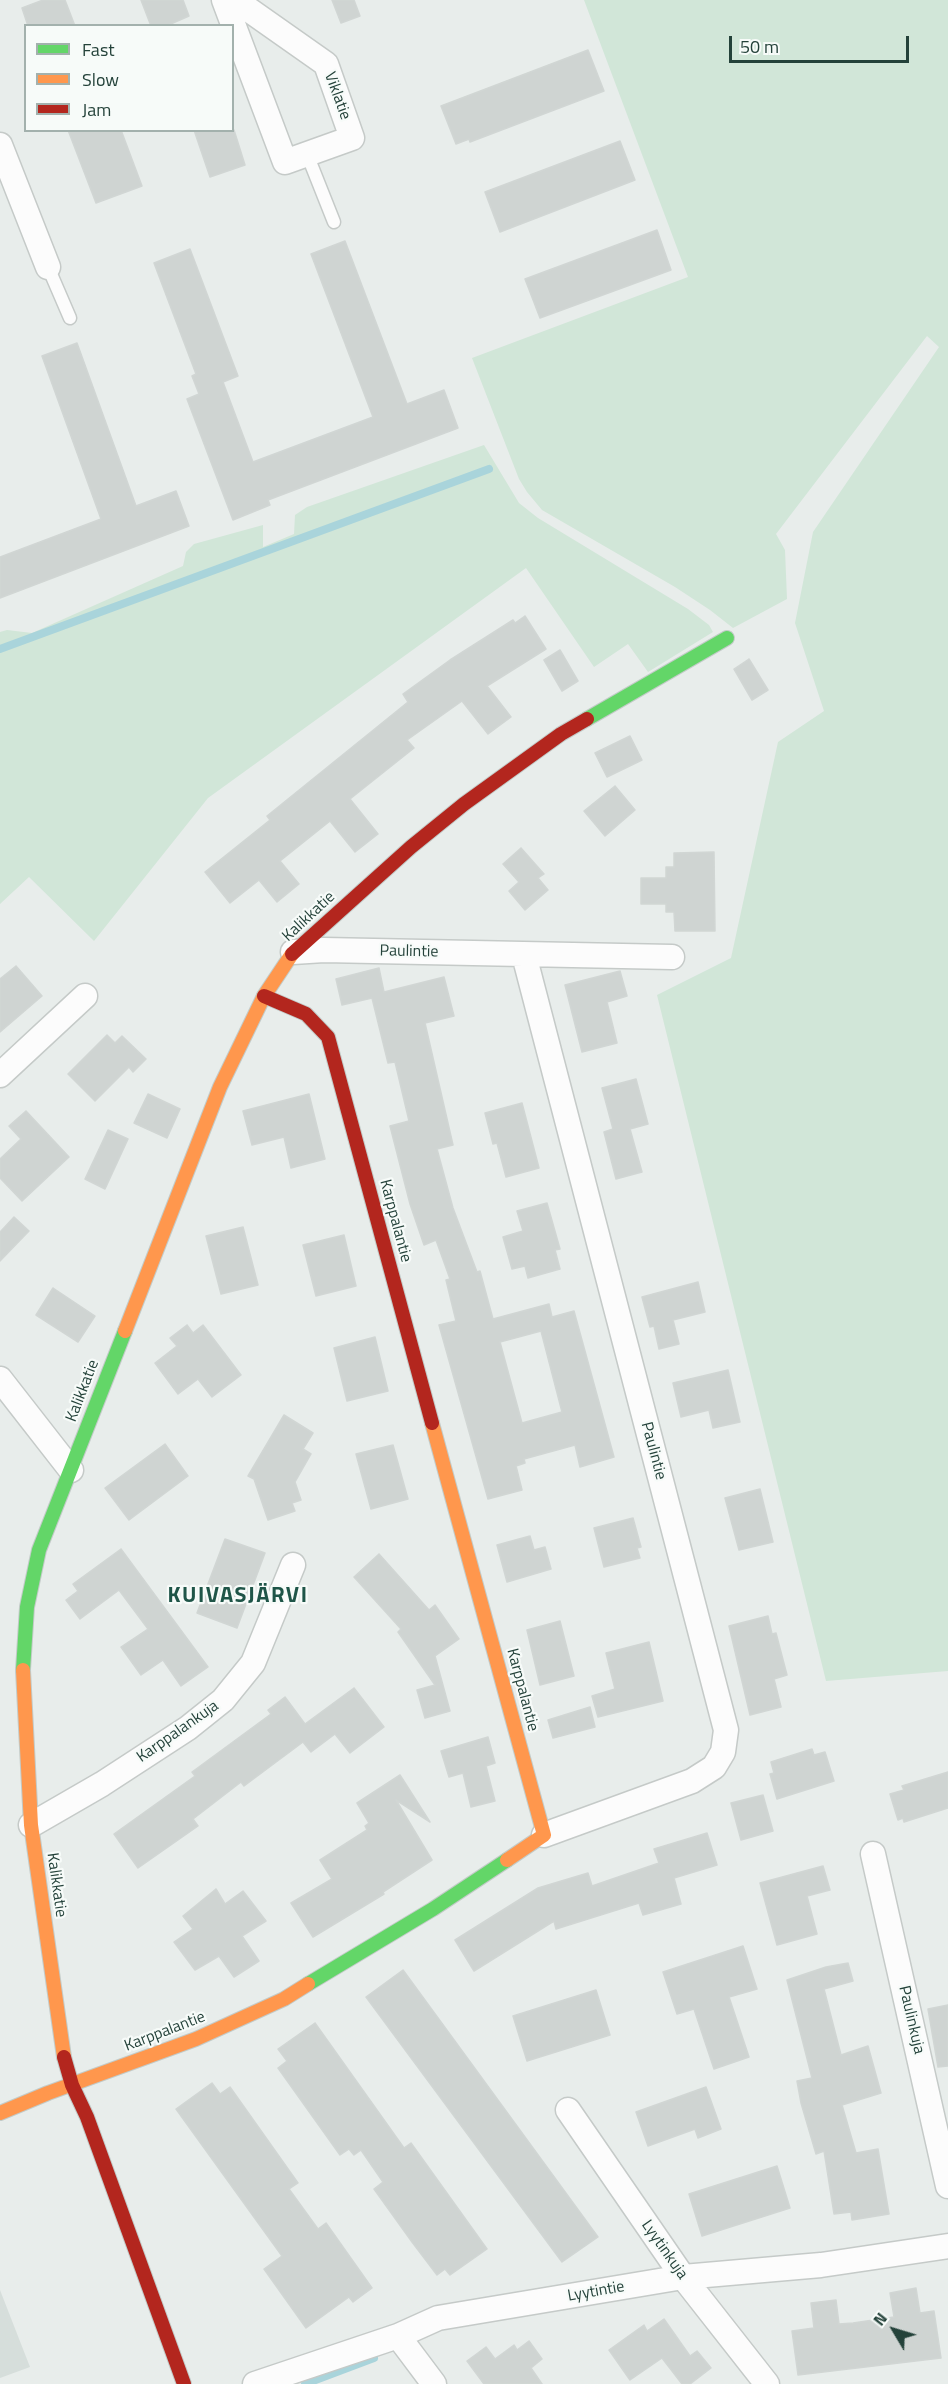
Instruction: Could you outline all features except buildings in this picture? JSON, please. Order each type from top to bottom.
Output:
[{"type":"street","name":"Viklatie","points":[[224,0],[233,24]]},
{"type":"street","name":"Viklatie","points":[[234,27],[285,162],[352,138],[326,64],[235,0]]},
{"type":"street","points":[[0,145],[48,267]]},
{"type":"street","name":"Kalikkatie","points":[[184,2384],[126,2230],[87,2117],[72,2085],[61,2046],[32,1825],[22,1679],[27,1607],[39,1550],[220,1087],[264,996],[293,952],[411,847],[464,804],[561,734],[727,638]]},
{"type":"street","name":"Paulintie","points":[[293,952],[324,950],[672,957]]},
{"type":"street","name":"Paulintie","points":[[524,955],[726,1730],[723,1752],[714,1767],[692,1781],[544,1834]]},
{"type":"street","points":[[0,1076],[85,996]]},
{"type":"street","name":"Karppalantie","points":[[0,2113],[196,2039],[284,1999],[424,1914],[544,1834],[328,1037],[306,1014],[264,996]]},
{"type":"street","points":[[0,1379],[71,1470]]},
{"type":"street","name":"Karppalankuja","points":[[32,1825],[102,1784],[188,1728],[223,1700],[253,1663],[292,1565]]},
{"type":"street","name":"Paulinkuja","points":[[873,1854],[948,2186]]},
{"type":"street","name":"Lyytinkuja","points":[[568,2110],[683,2277],[767,2384]]},
{"type":"street","name":"Lyytintie","points":[[255,2384],[398,2336],[438,2318],[683,2277],[821,2265],[948,2246]]},
{"type":"street","points":[[398,2336],[434,2384]]},
{"type":"lane","points":[[307,154],[334,222]]},
{"type":"lane","points":[[48,267],[70,318]]},
{"type":"shaded area","points":[[0,2290],[30,2367],[0,2378]]},
{"type":"green space","points":[[584,0],[948,0],[948,1671],[826,1681],[657,995],[731,958],[778,742],[824,711],[795,623],[813,532],[939,347],[927,336],[776,534],[785,550],[787,599],[733,628],[675,587],[542,510],[519,479],[472,358],[688,277]]},
{"type":"green space","points":[[484,445],[519,503],[538,518],[688,609],[709,625],[713,632],[648,672],[628,644],[594,667],[526,568],[208,798],[94,941],[29,877],[0,904],[0,632],[7,630],[32,633],[183,566],[186,552],[194,544],[263,525],[263,547],[294,534],[295,515],[307,507]]},
{"type":"waterway","points":[[0,649],[489,469]]},
{"type":"waterway","points":[[305,2384],[374,2358]]},
{"type":"traffic: fast","points":[[587,719],[727,638]]},
{"type":"traffic: fast","points":[[23,1670],[27,1607],[39,1550],[125,1331]]},
{"type":"traffic: fast","points":[[308,1984],[433,1909],[507,1860]]},
{"type":"traffic: slow","points":[[125,1331],[220,1087],[264,996],[292,954]]},
{"type":"traffic: slow","points":[[432,1423],[544,1835],[507,1860]]},
{"type":"traffic: slow","points":[[23,1670],[31,1825],[64,2057]]},
{"type":"traffic: slow","points":[[0,2113],[196,2039],[284,1999],[308,1984]]},
{"type":"traffic: jam","points":[[292,954],[411,847],[464,804],[561,734],[587,719]]},
{"type":"traffic: jam","points":[[264,996],[306,1014],[328,1037],[432,1423]]},
{"type":"traffic: jam","points":[[64,2057],[72,2085],[87,2117],[184,2384]]},
{"type":"district","name":"KUIVASJÄRVI","points":[[238,1597]]}]
